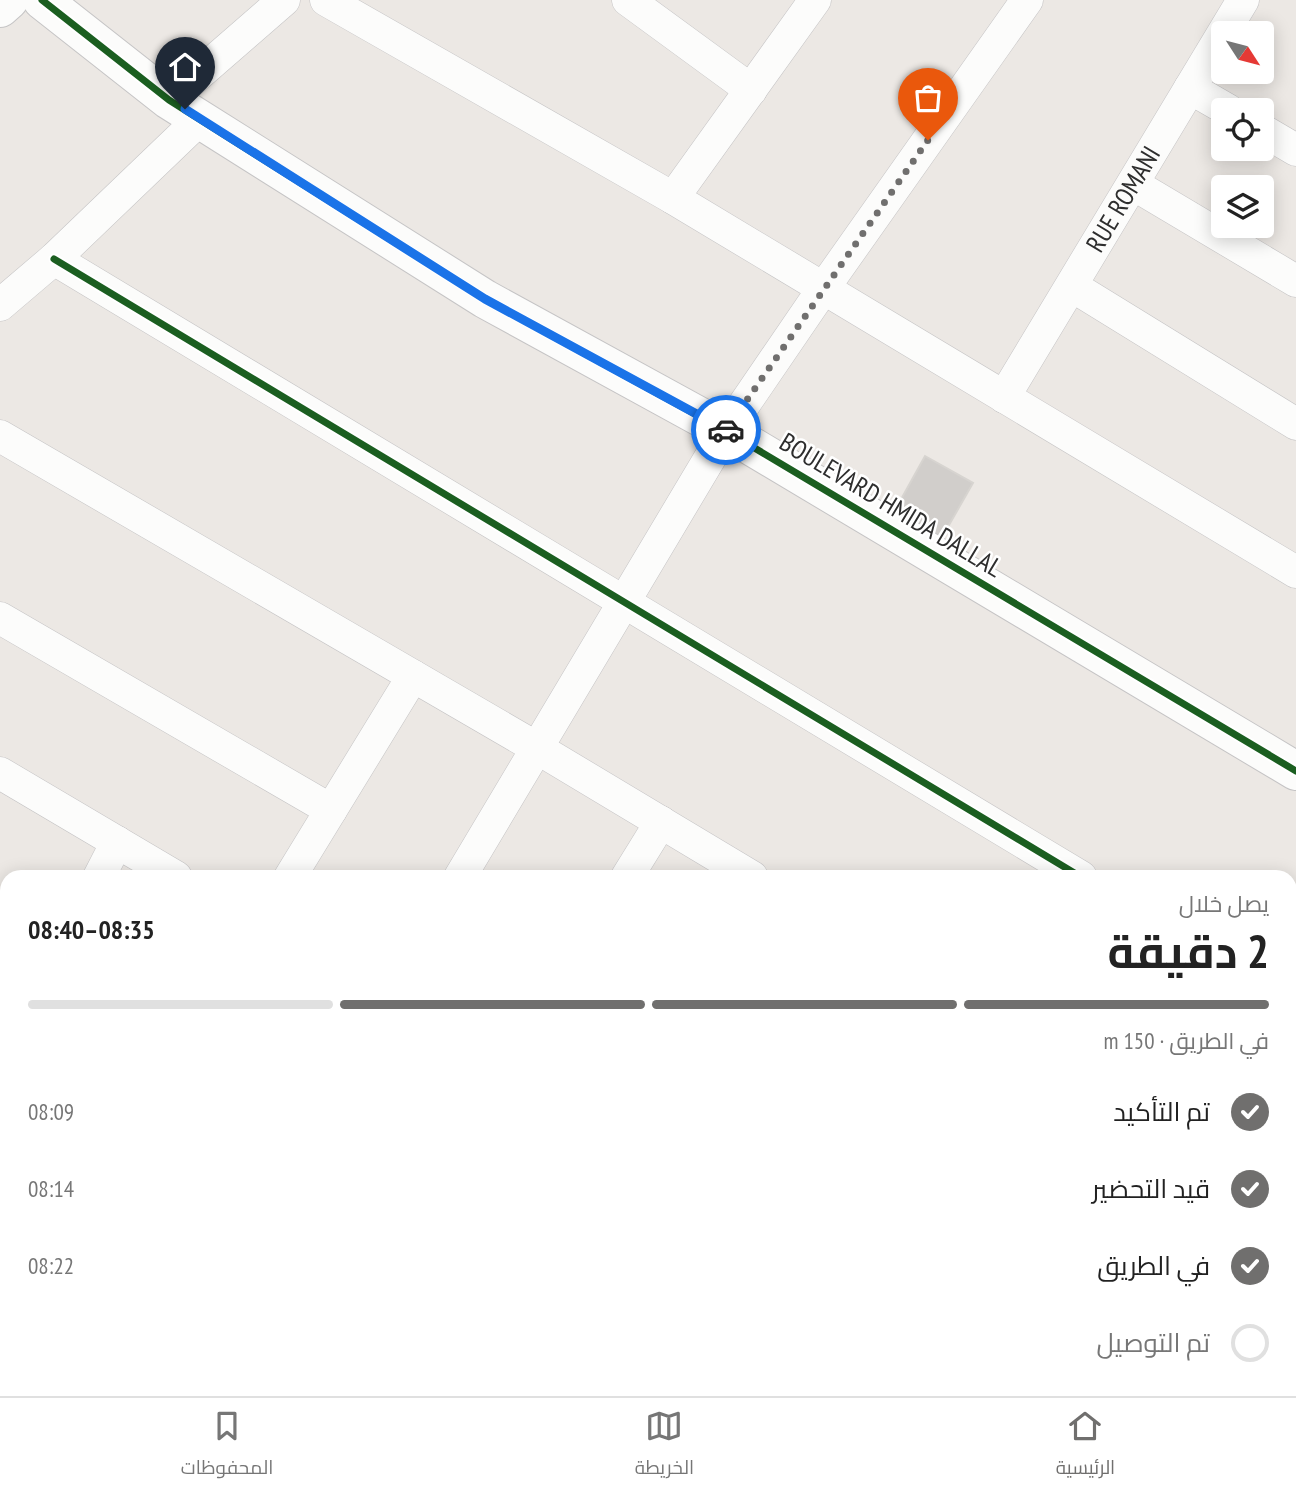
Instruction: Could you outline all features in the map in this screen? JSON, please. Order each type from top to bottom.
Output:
[{"type":"street","points":[[0,8],[9,0]]},
{"type":"street","name":"BOULEVARD HMIDA DALLAL","points":[[42,0],[169,100],[485,299],[726,431],[1296,771]]},
{"type":"street","points":[[169,100],[284,0]]},
{"type":"street","points":[[326,0],[673,198],[1296,572]]},
{"type":"street","points":[[628,0],[751,90]]},
{"type":"street","points":[[673,198],[815,0]]},
{"type":"street","points":[[464,870],[726,431],[1027,0]]},
{"type":"street","name":"RUE ROMANI","points":[[1004,397],[1243,0]]},
{"type":"street","points":[[1190,88],[1211,100]]},
{"type":"street","points":[[0,305],[54,259],[200,119]]},
{"type":"street","points":[[1274,137],[1296,150]]},
{"type":"street","points":[[1133,184],[1296,281]]},
{"type":"street","points":[[54,259],[1069,870]]},
{"type":"street","points":[[1072,286],[1296,424]]},
{"type":"street","points":[[0,436],[537,748],[740,870]]},
{"type":"street","points":[[0,618],[331,810]]},
{"type":"street","points":[[294,870],[413,676]]},
{"type":"street","points":[[0,773],[164,870]]},
{"type":"street","points":[[631,870],[660,822]]},
{"type":"street","points":[[103,870],[117,842]]},
{"type":"building","points":[[925,456],[973,483],[941,539],[894,512]]},
{"type":"cycle path","points":[[42,0],[169,100],[485,299],[726,431],[1296,771]]},
{"type":"cycle path","points":[[54,259],[1069,870]]},
{"type":"way so far","points":[[726,430],[928,140]]},
{"type":"route","points":[[185,109],[485,299],[726,430]]}]
